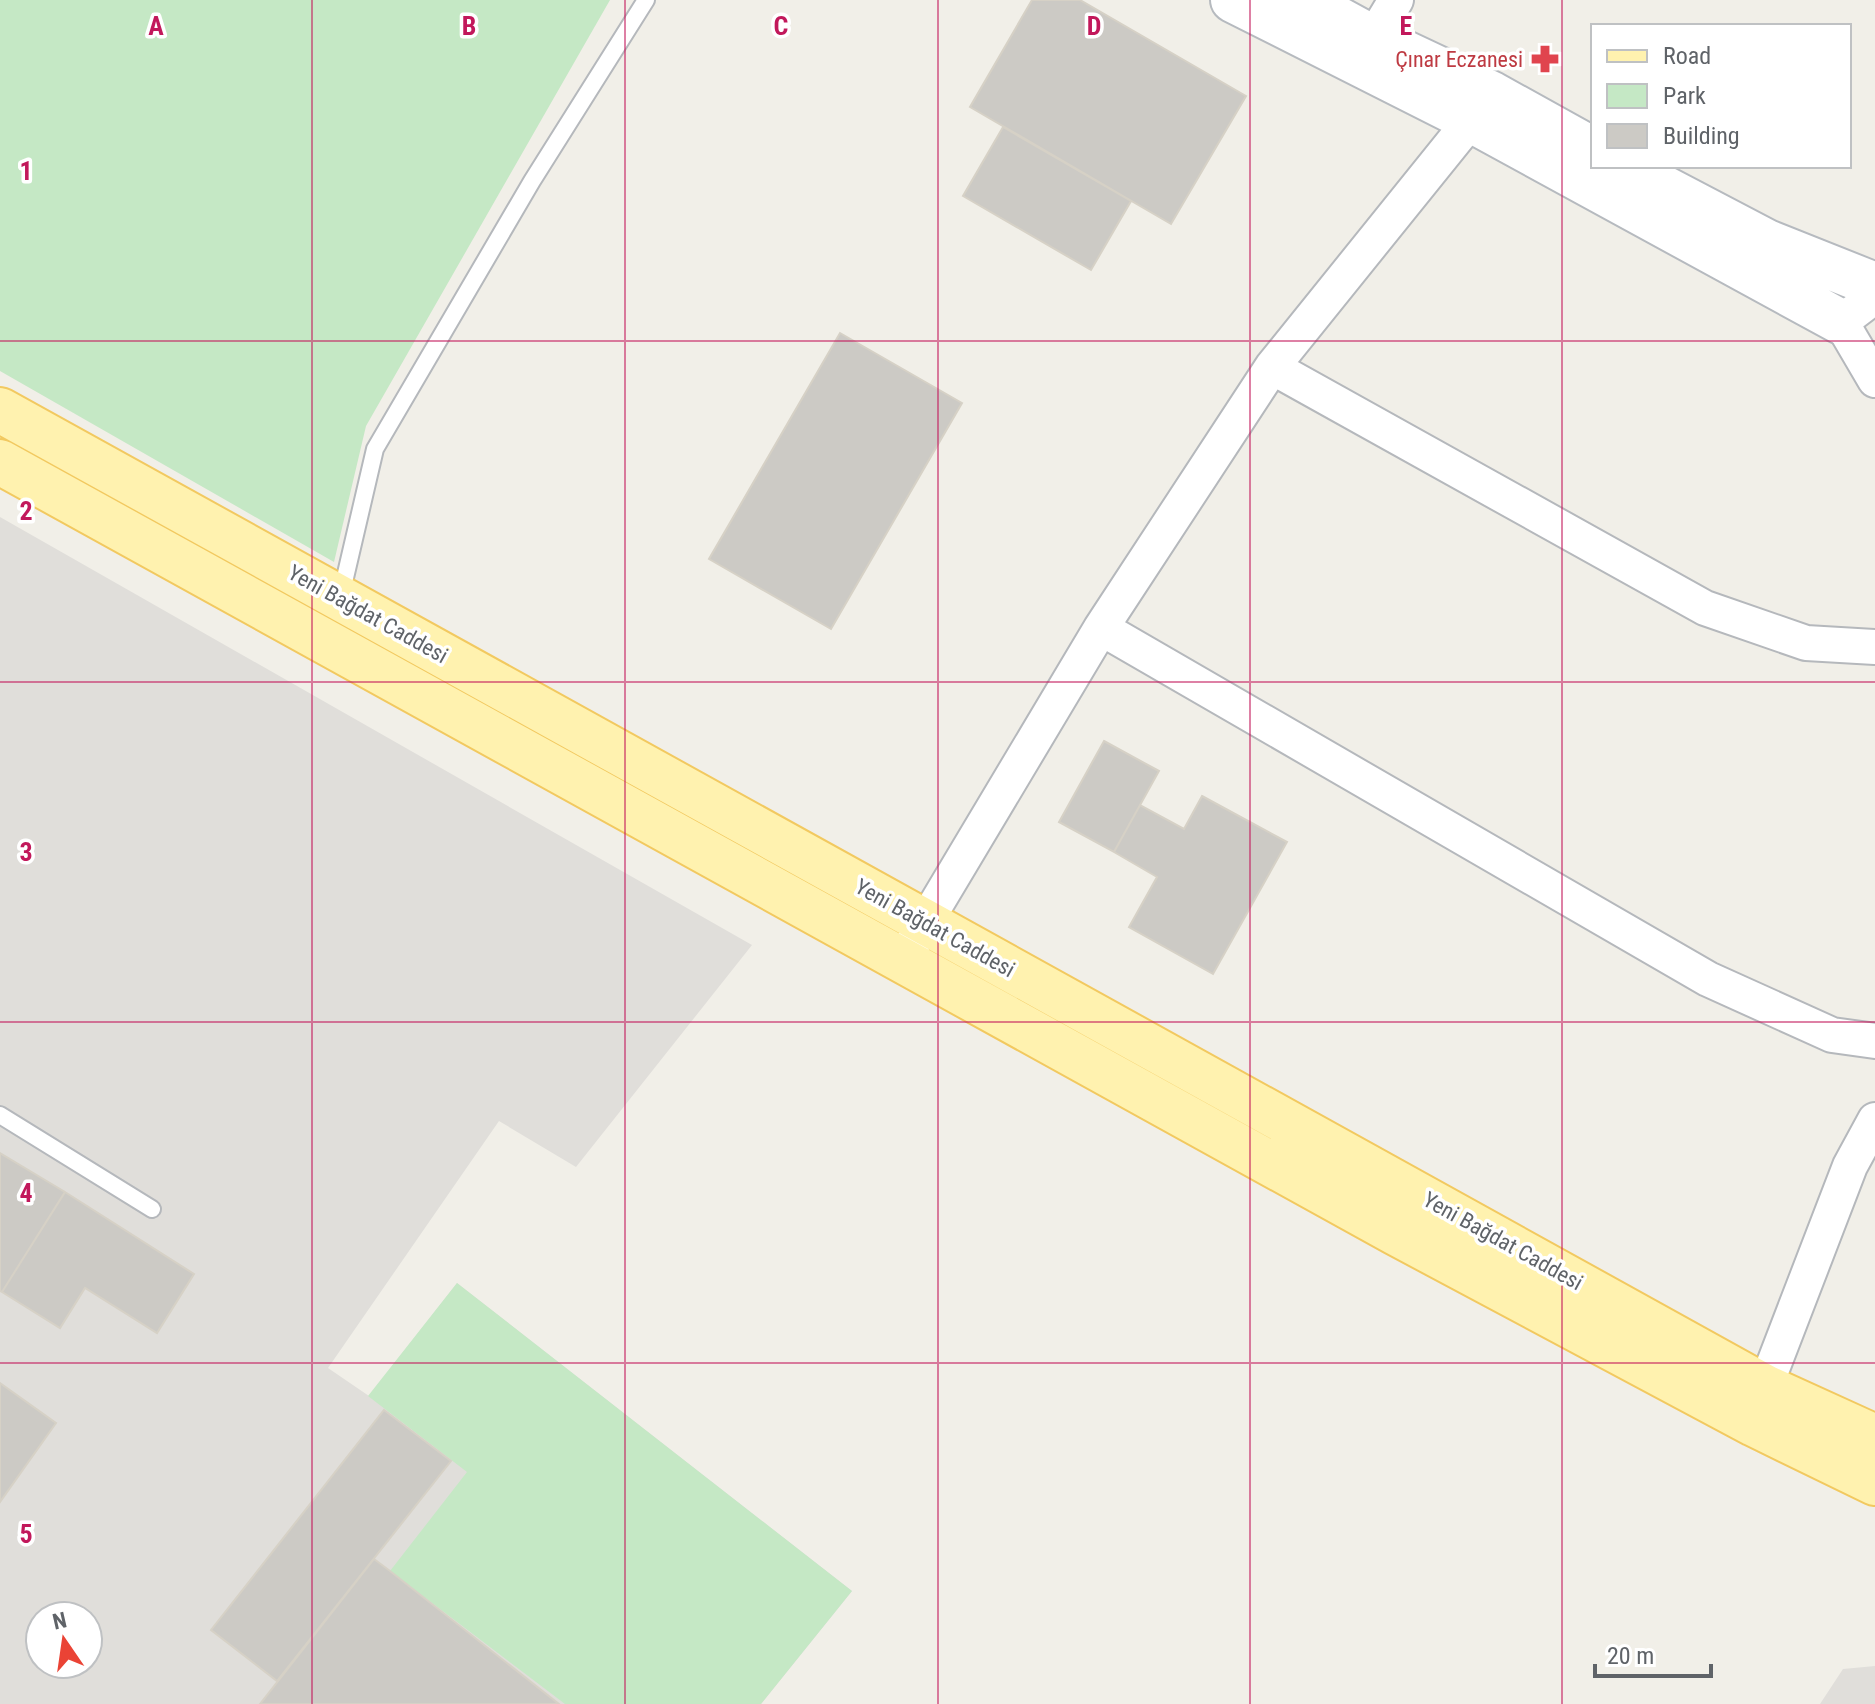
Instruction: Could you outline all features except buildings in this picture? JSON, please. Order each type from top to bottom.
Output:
[{"type":"main road","points":[[1233,0],[1482,107],[1591,149]]},
{"type":"main road","points":[[1303,0],[1373,38],[1482,107],[1841,322]]},
{"type":"main road","points":[[1626,168],[1767,242],[1875,285]]},
{"type":"main road","name":"Yeni Bağdat Caddesi","points":[[0,410],[1765,1387],[1875,1437]]},
{"type":"main road","name":"Yeni Bağdat Caddesi","points":[[0,462],[1438,1255],[1754,1424],[1875,1483]]},
{"type":"street","points":[[1373,38],[1396,0]]},
{"type":"street","points":[[903,960],[1101,628],[1272,367],[1482,107]]},
{"type":"street","points":[[1875,296],[1841,322],[1875,380]]},
{"type":"street","points":[[1272,367],[1705,608],[1806,643],[1875,647]]},
{"type":"street","points":[[1101,628],[1708,979],[1832,1035],[1875,1041]]},
{"type":"street","points":[[1765,1387],[1850,1166],[1875,1120]]},
{"type":"lane","points":[[340,599],[375,449],[532,181],[646,0]]},
{"type":"lane","points":[[0,1115],[152,1209]]},
{"type":"shaded area","points":[[0,517],[752,945],[576,1167],[499,1121],[328,1368],[369,1396],[457,1283],[852,1591],[761,1704],[0,1704]]},
{"type":"shaded area","points":[[1875,1666],[1875,1704],[1820,1704],[1843,1669]]},
{"type":"green space","points":[[0,0],[610,0],[366,426],[334,562],[0,371]]},
{"type":"green space","points":[[457,1283],[852,1591],[761,1704],[565,1704],[390,1571],[467,1472],[368,1396]]},
{"type":"place","name":"Çınar Eczanesi","points":[[1545,59]]}]
